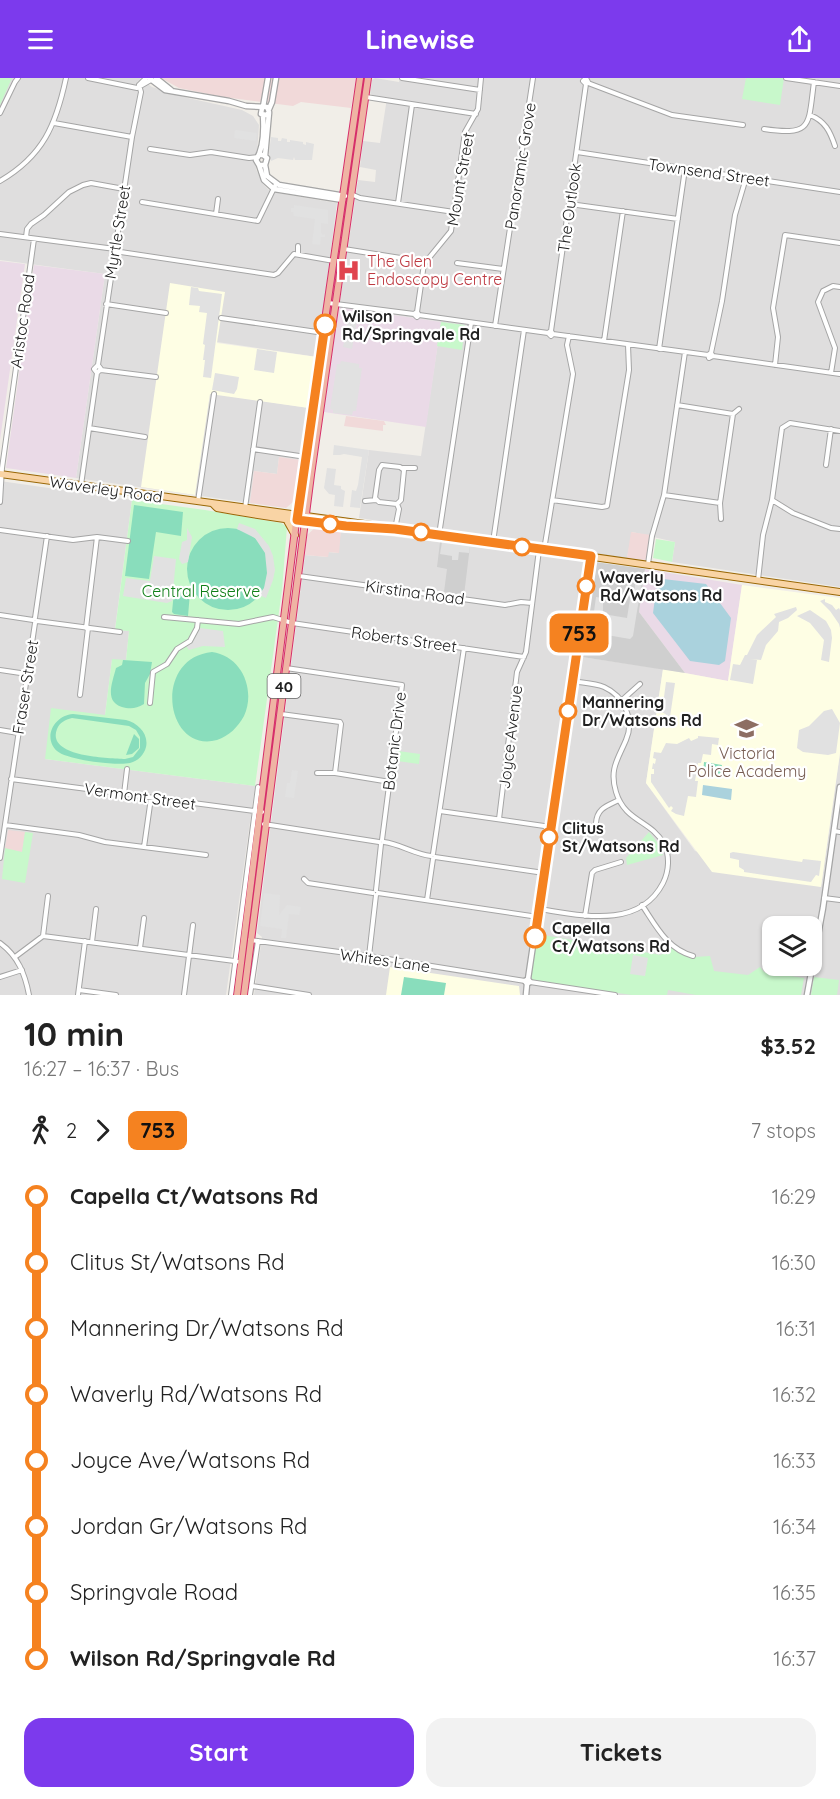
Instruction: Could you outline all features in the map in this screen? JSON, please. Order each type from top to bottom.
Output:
[{"type":"highway","name":"40","points":[[237,995],[239,961],[251,940],[258,812],[297,517],[344,249],[360,78]]},
{"type":"highway","name":"40","points":[[244,995],[304,531],[328,303],[368,78]]},
{"type":"main road","name":"Waverley Road","points":[[1,474],[217,503],[244,510],[373,529],[395,529],[493,542],[840,592]]},
{"type":"main road","points":[[295,535],[286,516],[299,504]]},
{"type":"main road","points":[[304,531],[316,520],[307,506]]},
{"type":"street","points":[[0,113],[18,78]]},
{"type":"street","points":[[0,181],[20,168],[36,152],[54,123],[66,78]]},
{"type":"street","points":[[88,78],[138,86],[152,79],[165,90],[264,111]]},
{"type":"street","points":[[268,78],[260,160],[263,178],[274,186],[454,212]]},
{"type":"street","points":[[264,111],[272,102],[276,78]]},
{"type":"street","points":[[402,78],[480,90]]},
{"type":"street","name":"Mount Street","points":[[426,262],[450,233],[465,132],[476,114],[481,78]]},
{"type":"street","name":"Panoramic Grove","points":[[495,326],[533,78]]},
{"type":"street","points":[[576,78],[672,115],[743,126]]},
{"type":"street","points":[[786,78],[840,86]]},
{"type":"street","name":"The Outlook","points":[[551,333],[586,80]]},
{"type":"street","points":[[764,129],[789,132],[797,131],[805,125],[810,115],[814,82]]},
{"type":"street","name":"Myrtle Street","points":[[99,371],[106,304],[139,99],[138,86]]},
{"type":"street","points":[[366,97],[476,114]]},
{"type":"street","points":[[398,203],[412,105]]},
{"type":"street","points":[[810,115],[820,119],[830,131],[835,146]]},
{"type":"street","points":[[54,123],[132,137]]},
{"type":"street","points":[[150,149],[190,155],[211,152],[260,160]]},
{"type":"street","name":"Townsend Street","points":[[577,153],[840,192]]},
{"type":"street","points":[[660,349],[685,169]]},
{"type":"street","points":[[711,355],[735,215],[746,178]]},
{"type":"street","points":[[26,237],[27,229],[31,224],[76,188],[91,183],[124,189]]},
{"type":"street","points":[[142,202],[258,221],[274,186]]},
{"type":"street","points":[[216,214],[218,199]]},
{"type":"street","points":[[570,204],[678,219]]},
{"type":"street","points":[[604,341],[623,211]]},
{"type":"street","points":[[0,234],[274,275],[292,256],[298,254],[334,261]]},
{"type":"street","points":[[775,365],[778,338],[773,308],[785,235],[840,243]]},
{"type":"street","name":"Aristoc Road","points":[[0,502],[1,474],[34,238]]},
{"type":"street","points":[[298,246],[298,254]]},
{"type":"street","points":[[344,249],[426,262],[417,314]]},
{"type":"street","points":[[458,262],[503,269]]},
{"type":"street","points":[[831,373],[835,348],[818,302],[823,291],[832,286],[840,287]]},
{"type":"street","points":[[328,303],[840,374]]},
{"type":"street","points":[[106,304],[165,313]]},
{"type":"street","points":[[221,318],[324,333]]},
{"type":"street","points":[[439,535],[471,322]]},
{"type":"street","points":[[493,542],[524,330]]},
{"type":"street","name":"Joyce Avenue","points":[[500,819],[517,672],[524,657],[573,374],[567,345],[568,336]]},
{"type":"street","points":[[552,500],[607,506],[629,370],[628,345]]},
{"type":"street","points":[[648,564],[652,536],[664,495],[685,352]]},
{"type":"street","points":[[81,485],[99,371],[156,377]]},
{"type":"street","points":[[198,502],[214,394]]},
{"type":"street","points":[[244,510],[260,402]]},
{"type":"street","points":[[677,405],[734,414]]},
{"type":"street","points":[[721,519],[720,503],[734,414],[739,410]]},
{"type":"street","points":[[758,580],[763,535],[772,500],[780,432],[784,425],[790,423],[840,431]]},
{"type":"street","points":[[89,428],[145,436]]},
{"type":"street","points":[[826,465],[831,429]]},
{"type":"street","points":[[253,449],[306,457]]},
{"type":"street","points":[[376,500],[380,466],[386,464],[415,468]]},
{"type":"street","points":[[397,504],[400,500],[403,468]]},
{"type":"street","points":[[664,495],[720,503]]},
{"type":"street","points":[[365,501],[376,500],[397,504]]},
{"type":"street","points":[[772,500],[793,513],[831,528],[840,529]]},
{"type":"street","points":[[395,529],[399,509],[397,504]]},
{"type":"street","points":[[0,530],[73,540],[97,537],[128,541]]},
{"type":"street","name":"Fraser Street","points":[[0,858],[47,536]]},
{"type":"street","points":[[80,695],[97,537]]},
{"type":"street","points":[[526,995],[591,556]]},
{"type":"street","name":"Kirstina Road","points":[[298,576],[505,605],[521,602],[532,603]]},
{"type":"street","points":[[0,615],[120,632]]},
{"type":"street","points":[[164,616],[239,624],[267,617],[285,620]]},
{"type":"street","points":[[150,704],[153,672],[166,665],[177,650],[190,641],[198,627],[198,620]]},
{"type":"street","name":"Roberts Street","points":[[285,620],[292,623],[524,657]]},
{"type":"street","points":[[427,900],[464,648]]},
{"type":"street","name":"Botanic Drive","points":[[286,668],[402,685],[369,956]]},
{"type":"street","points":[[0,670],[27,674]]},
{"type":"street","points":[[539,909],[585,916],[611,917],[642,905],[664,882],[668,871],[668,855],[664,844],[657,834],[630,815],[619,800],[615,786],[614,771],[629,729],[627,711],[611,691],[601,686],[572,681]]},
{"type":"street","points":[[621,701],[640,684]]},
{"type":"street","points":[[281,714],[340,722],[335,773]]},
{"type":"street","points":[[0,730],[18,733]]},
{"type":"street","points":[[124,794],[127,769]]},
{"type":"street","points":[[317,773],[335,773],[390,782]]},
{"type":"street","name":"Vermont Street","points":[[11,779],[268,813]]},
{"type":"street","points":[[231,995],[239,961],[258,812],[258,787]]},
{"type":"street","points":[[807,995],[840,787]]},
{"type":"street","points":[[144,847],[151,798]]},
{"type":"street","points":[[597,823],[600,810],[619,800]]},
{"type":"street","points":[[0,807],[7,808]]},
{"type":"street","points":[[440,811],[551,827]]},
{"type":"street","points":[[259,824],[395,844],[433,856],[544,873]]},
{"type":"street","points":[[5,825],[79,835],[105,842],[206,855]]},
{"type":"street","points":[[834,831],[840,832]]},
{"type":"street","points":[[585,916],[593,872],[621,862]]},
{"type":"street","points":[[304,879],[308,883],[538,917]]},
{"type":"street","points":[[43,936],[48,896]]},
{"type":"street","points":[[824,898],[840,900]]},
{"type":"street","points":[[642,905],[668,942],[682,952],[693,956]]},
{"type":"street","points":[[92,942],[96,909]]},
{"type":"street","points":[[140,948],[144,918]]},
{"type":"street","points":[[184,995],[193,925]]},
{"type":"street","points":[[15,957],[43,936],[239,961]]},
{"type":"street","points":[[250,995],[252,986],[251,940]]},
{"type":"street","name":"Whites Lane","points":[[251,940],[369,956],[615,995]]},
{"type":"street","points":[[85,941],[79,992],[116,995]]},
{"type":"street","points":[[0,943],[15,957],[22,970],[29,995]]},
{"type":"street","points":[[0,977],[22,970]]},
{"type":"street","points":[[252,986],[309,995]]},
{"type":"shaded area","points":[[0,78],[140,78],[152,87],[242,110],[253,116],[259,125],[256,169],[263,184],[271,192],[337,203],[317,357],[217,342],[210,393],[309,408],[300,460],[279,457],[277,474],[254,471],[250,503],[76,478],[105,274],[0,260]]},
{"type":"shaded area","points":[[161,78],[356,78],[351,108],[301,102],[293,106],[223,97],[179,88]]},
{"type":"shaded area","points":[[375,78],[399,82],[400,78],[840,78],[840,587],[672,562],[675,542],[632,532],[627,558],[359,518],[369,450],[421,456],[441,322],[339,307],[358,180],[375,182],[376,170],[360,167],[363,141],[380,143],[387,98],[373,96],[370,93],[372,80]]},
{"type":"shaded area","points":[[235,130],[257,133],[256,141],[234,138]]},
{"type":"shaded area","points":[[271,137],[278,138],[278,141],[282,138],[287,139],[287,142],[290,140],[303,142],[306,145],[306,142],[314,144],[312,160],[295,160],[294,157],[293,160],[278,158],[271,161],[269,153]]},
{"type":"shaded area","points":[[294,205],[328,210],[328,224],[321,223],[321,233],[325,234],[325,237],[321,237],[320,245],[312,244],[315,219],[294,216],[291,208],[294,208]]},
{"type":"shaded area","points":[[0,261],[25,264],[0,440]]},
{"type":"shaded area","points":[[34,265],[105,274],[76,478],[6,468]]},
{"type":"shaded area","points":[[170,283],[225,292],[217,343],[317,357],[309,408],[210,394],[195,495],[141,487]]},
{"type":"shaded area","points":[[191,287],[198,288],[199,291],[222,294],[211,378],[203,377],[205,345],[203,344],[207,313],[199,312],[200,306],[189,305]]},
{"type":"shaded area","points":[[339,307],[441,322],[426,427],[324,412]]},
{"type":"shaded area","points":[[349,314],[358,315],[352,349],[343,347]]},
{"type":"shaded area","points":[[257,349],[277,352],[274,373],[254,370]]},
{"type":"shaded area","points":[[341,361],[359,364],[359,368],[362,368],[356,411],[353,411],[352,415],[333,413],[330,409],[337,364]]},
{"type":"shaded area","points":[[215,373],[239,377],[234,394],[212,390]]},
{"type":"shaded area","points":[[346,416],[384,421],[386,425],[383,425],[383,431],[344,426]]},
{"type":"shaded area","points":[[334,445],[369,450],[360,508],[350,507],[352,490],[356,491],[358,485],[362,457],[333,455]]},
{"type":"shaded area","points":[[279,457],[300,460],[293,502],[286,508],[250,503],[254,471],[277,474]]},
{"type":"shaded area","points":[[327,468],[336,469],[334,485],[341,486],[341,489],[345,491],[343,507],[334,506],[335,495],[329,494],[324,488]]},
{"type":"shaded area","points":[[0,481],[132,500],[115,629],[129,631],[126,660],[112,660],[105,715],[45,759],[255,786],[226,995],[0,995]]},
{"type":"shaded area","points":[[239,523],[255,529],[269,546],[273,556],[275,570],[266,598],[259,595],[264,588],[267,573],[265,553],[255,538],[237,529]]},
{"type":"shaded area","points":[[316,527],[341,530],[339,553],[329,552],[328,557],[305,555],[307,535]]},
{"type":"shaded area","points":[[187,528],[192,537],[188,562],[182,564],[179,559],[182,542],[187,540]]},
{"type":"shaded area","points":[[341,530],[595,562],[582,657],[663,669],[646,783],[695,851],[821,887],[840,753],[840,995],[254,995],[262,937],[257,933],[305,555],[327,557],[328,552],[338,553]]},
{"type":"shaded area","points":[[631,532],[651,535],[645,560],[627,558]]},
{"type":"shaded area","points":[[440,542],[470,546],[464,595],[444,592],[447,569],[437,567]]},
{"type":"shaded area","points":[[442,542],[470,546],[469,553],[459,552],[458,560],[452,560],[452,556],[440,554]]},
{"type":"shaded area","points":[[154,556],[176,559],[172,601],[167,603],[123,596],[126,578],[150,581]]},
{"type":"shaded area","points":[[595,562],[645,569],[639,612],[685,673],[582,657]]},
{"type":"shaded area","points":[[645,569],[742,585],[728,681],[685,673],[639,612]]},
{"type":"shaded area","points":[[637,573],[643,574],[633,636],[630,639],[601,634],[596,620],[593,619],[596,597],[603,598],[603,614],[627,618]]},
{"type":"shaded area","name":"Victoria Police Academy","points":[[742,585],[840,598],[840,753],[821,887],[712,872],[646,783],[663,669],[728,681]]},
{"type":"shaded area","points":[[825,599],[825,602],[836,610],[839,608],[840,628],[830,611],[820,601]]},
{"type":"shaded area","points":[[796,607],[797,610],[788,618],[779,622],[778,631],[766,645],[761,660],[750,659],[757,660],[753,684],[730,680],[733,664],[740,665],[757,635],[776,617],[774,614]]},
{"type":"shaded area","points":[[810,610],[826,621],[831,630],[829,662],[821,660],[824,640],[810,623],[797,616]]},
{"type":"shaded area","points":[[200,628],[223,631],[225,647],[203,646],[189,650],[186,646],[192,643]]},
{"type":"shaded area","points":[[666,682],[675,683],[670,717],[662,712]]},
{"type":"shaded area","points":[[832,709],[840,723],[836,753],[828,755],[803,752],[797,748],[799,730],[809,726],[824,711]]},
{"type":"shaded area","points":[[698,736],[719,738],[718,745],[712,744],[711,755],[703,754],[701,763],[698,763],[695,781],[698,781],[696,797],[688,796],[684,816],[671,811],[673,808],[671,806],[669,808],[651,782],[651,774],[654,774],[653,763],[655,764],[656,759],[653,758],[654,752],[661,753],[666,743],[677,744],[689,738],[691,741]]},
{"type":"shaded area","points":[[292,770],[298,771],[294,798],[285,797]]},
{"type":"shaded area","points":[[8,830],[25,832],[22,852],[5,849]]},
{"type":"shaded area","points":[[730,853],[802,862],[803,859],[821,861],[819,876],[816,875],[811,882],[744,872],[739,867],[739,860],[730,858]]},
{"type":"shaded area","points":[[264,893],[280,895],[279,915],[287,905],[301,907],[299,915],[289,914],[286,938],[281,938],[282,929],[260,926]]},
{"type":"shaded area","points":[[633,955],[648,958],[645,976],[630,974]]},
{"type":"shaded area","points":[[390,967],[519,986],[520,995],[386,995]]},
{"type":"green space","points":[[0,78],[12,78],[0,105]]},
{"type":"green space","points":[[746,78],[784,78],[780,105],[742,99]]},
{"type":"green space","points":[[441,322],[465,325],[462,350],[437,346]]},
{"type":"green space","name":"Central Reserve","points":[[132,500],[281,523],[287,527],[282,590],[255,786],[45,759],[51,708],[105,715],[112,659],[126,660],[129,631],[115,630]]},
{"type":"green space","points":[[134,505],[183,512],[181,536],[156,532],[149,579],[125,576]]},
{"type":"green space","points":[[228,528],[244,531],[257,540],[266,553],[269,569],[266,585],[257,598],[244,607],[228,610],[212,607],[199,598],[190,585],[187,569],[190,553],[199,540],[212,531]]},
{"type":"green space","points":[[656,539],[675,542],[672,562],[653,558]]},
{"type":"green space","points":[[174,592],[190,593],[188,616],[172,612]]},
{"type":"green space","points":[[212,652],[231,660],[244,676],[247,685],[247,706],[242,720],[229,734],[217,740],[199,740],[186,733],[177,720],[172,703],[174,686],[180,670],[193,658]]},
{"type":"green space","points":[[123,660],[152,662],[150,674],[145,683],[144,704],[135,708],[119,706],[112,698],[111,687],[116,668],[122,665]]},
{"type":"green space","points":[[67,715],[130,721],[144,734],[145,750],[136,761],[124,764],[92,762],[62,754],[53,745],[51,733],[56,722]],"holes":[[[72,718],[129,726],[136,730],[140,737],[140,748],[133,757],[125,759],[69,751],[56,738],[60,725]]]},
{"type":"green space","points":[[134,734],[139,739],[139,748],[132,754],[126,755]]},
{"type":"green space","points":[[398,751],[420,754],[419,764],[397,761]]},
{"type":"green space","points":[[704,762],[722,765],[720,776],[703,773]]},
{"type":"green space","points":[[25,832],[33,833],[25,883],[2,879],[5,848],[22,852]]},
{"type":"green space","points":[[649,832],[663,855],[627,865],[626,858]]},
{"type":"green space","points":[[537,934],[661,955],[669,946],[695,957],[710,956],[714,971],[748,975],[760,967],[762,976],[804,978],[801,995],[696,995],[668,990],[667,995],[632,995],[534,981],[530,976]]},
{"type":"green space","points":[[404,977],[446,983],[444,995],[401,995]]},
{"type":"green space","points":[[814,977],[839,980],[837,995],[811,995]]},
{"type":"water","points":[[663,579],[706,584],[731,618],[725,661],[719,665],[690,661],[653,613],[657,583]]},
{"type":"water","points":[[703,785],[732,789],[731,800],[702,795]]},
{"type":"bus line","name":"753","points":[[325,325],[297,520],[373,529],[395,529],[591,556],[535,937]]},
{"type":"place","name":"The Glen Endoscopy Centre","points":[[349,270]]},
{"type":"place","name":"Wilson Rd/Springvale Rd","points":[[325,325]]},
{"type":"place","name":"Waverly Rd/Watsons Rd","points":[[586,586]]},
{"type":"place","name":"Mannering Dr/Watsons Rd","points":[[568,711]]},
{"type":"place","name":"Victoria Police Academy","points":[[747,728]]},
{"type":"place","name":"Clitus St/Watsons Rd","points":[[549,837]]},
{"type":"place","name":"Capella Ct/Watsons Rd","points":[[535,937]]}]
